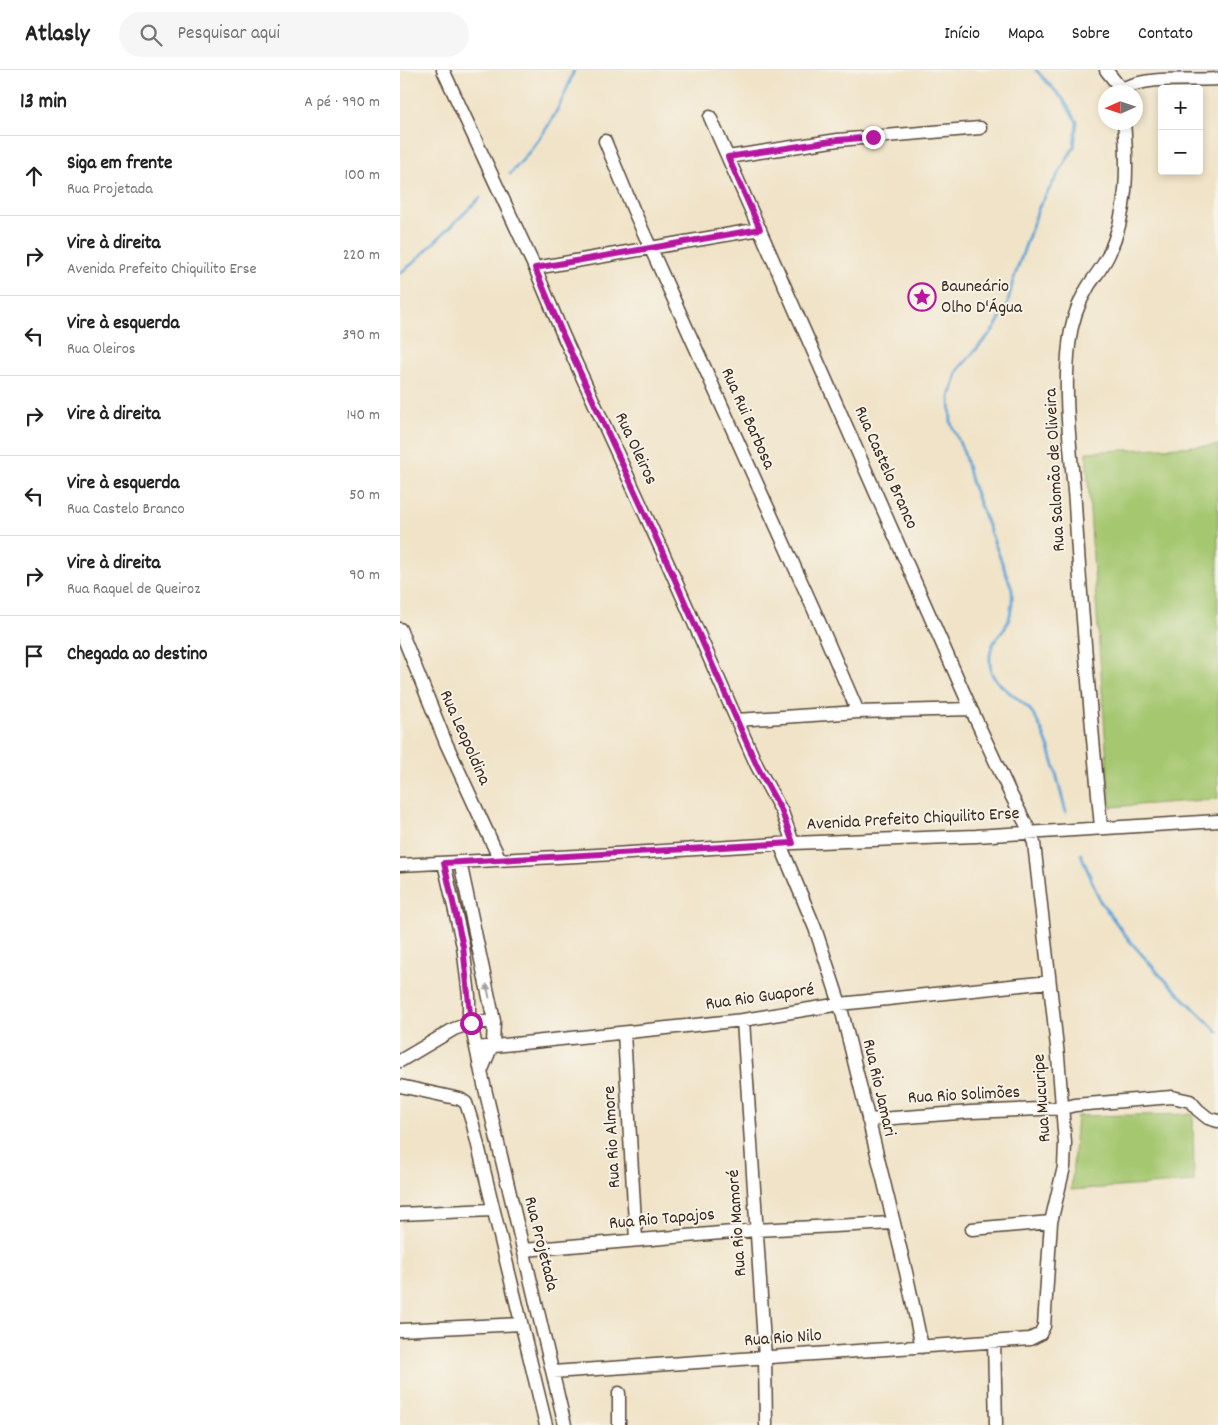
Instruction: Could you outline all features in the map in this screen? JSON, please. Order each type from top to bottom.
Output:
[{"type":"street","name":"Rua Oleiros","points":[[443,70],[535,268],[563,335],[668,564],[757,766],[782,812],[787,843]]},
{"type":"street","points":[[1106,70],[1117,85]]},
{"type":"street","points":[[1128,85],[1152,80],[1218,79]]},
{"type":"street","name":"Rua Castelo Branco","points":[[710,117],[971,709],[1030,832]]},
{"type":"street","points":[[728,157],[838,140],[980,128]]},
{"type":"street","name":"Rua Salomão de Oliveira","points":[[1101,828],[1076,530],[1067,368],[1069,344],[1075,314],[1107,257],[1121,218],[1127,175],[1124,130]]},
{"type":"street","name":"Rua Rui Barbosa","points":[[605,140],[651,248],[858,712]]},
{"type":"street","points":[[535,268],[760,229]]},
{"type":"street","name":"Rua Leopoldina","points":[[400,630],[446,743],[500,860]]},
{"type":"street","points":[[737,720],[858,712],[971,709]]},
{"type":"street","name":"Avenida Prefeito Chiquilito Erse","points":[[400,865],[1218,821]]},
{"type":"street","name":"Rua Mucuripe","points":[[1015,1339],[1037,1337],[1043,1330],[1047,1298],[1051,1222],[1064,1167],[1065,1143],[1038,869],[1030,832]]},
{"type":"street","name":"Rua Rio Jamari","points":[[787,843],[840,1004],[922,1347]]},
{"type":"street","points":[[460,862],[494,1021],[492,1046],[481,1072]]},
{"type":"street","name":"Rua Projetada","points":[[444,863],[463,946],[471,1023],[481,1072],[566,1425]]},
{"type":"street","name":"Rua Rio Guaporé","points":[[476,1048],[743,1020],[840,1004],[1049,982]]},
{"type":"street","name":"Rua Rio Mamoré","points":[[743,1020],[765,1358],[766,1425]]},
{"type":"street","points":[[400,1061],[454,1029],[471,1023],[494,1021]]},
{"type":"street","name":"Rua Rio Almore","points":[[624,1033],[636,1240]]},
{"type":"street","points":[[400,1086],[460,1099],[466,1103],[546,1425]]},
{"type":"street","name":"Rua Rio Solimões","points":[[868,1120],[971,1112],[1063,1108],[1076,1105],[1172,1097],[1190,1101],[1208,1118],[1218,1121]]},
{"type":"street","points":[[400,1214],[492,1210]]},
{"type":"street","points":[[972,1229],[1051,1222]]},
{"type":"street","name":"Rua Rio Tapajos","points":[[524,1250],[756,1230],[893,1223]]},
{"type":"street","points":[[400,1330],[521,1324]]},
{"type":"street","name":"Rua Rio Nilo","points":[[553,1372],[1015,1339]]},
{"type":"street","points":[[994,1342],[996,1425]]},
{"type":"street","points":[[619,1393],[620,1425]]},
{"type":"green space","points":[[1218,445],[1218,799],[1110,807],[1086,452]]},
{"type":"green space","points":[[1193,1114],[1194,1182],[1071,1190],[1077,1116]]},
{"type":"waterway","points":[[510,174],[531,150],[548,126],[556,113],[574,70]]},
{"type":"waterway","points":[[1036,70],[1063,99],[1077,122],[1074,147],[1039,207],[1013,281],[1007,306],[994,329],[958,370],[950,397],[951,423],[964,453],[971,481],[1012,589],[1010,617],[991,650],[991,671],[997,682],[1027,707],[1038,723],[1053,760],[1066,812]]},
{"type":"waterway","points":[[400,273],[412,264],[480,198]]},
{"type":"waterway","points":[[1081,854],[1100,901],[1129,940],[1160,975],[1218,1032]]},
{"type":"place","name":"Bauneário Olho D'Água","points":[[922,297]]},
{"type":"route","points":[[471,1023],[469,1013],[470,996],[463,946],[453,895],[444,863],[793,843],[782,812],[757,766],[668,564],[563,335],[535,268],[760,229],[728,157],[765,150],[873,137]]}]
